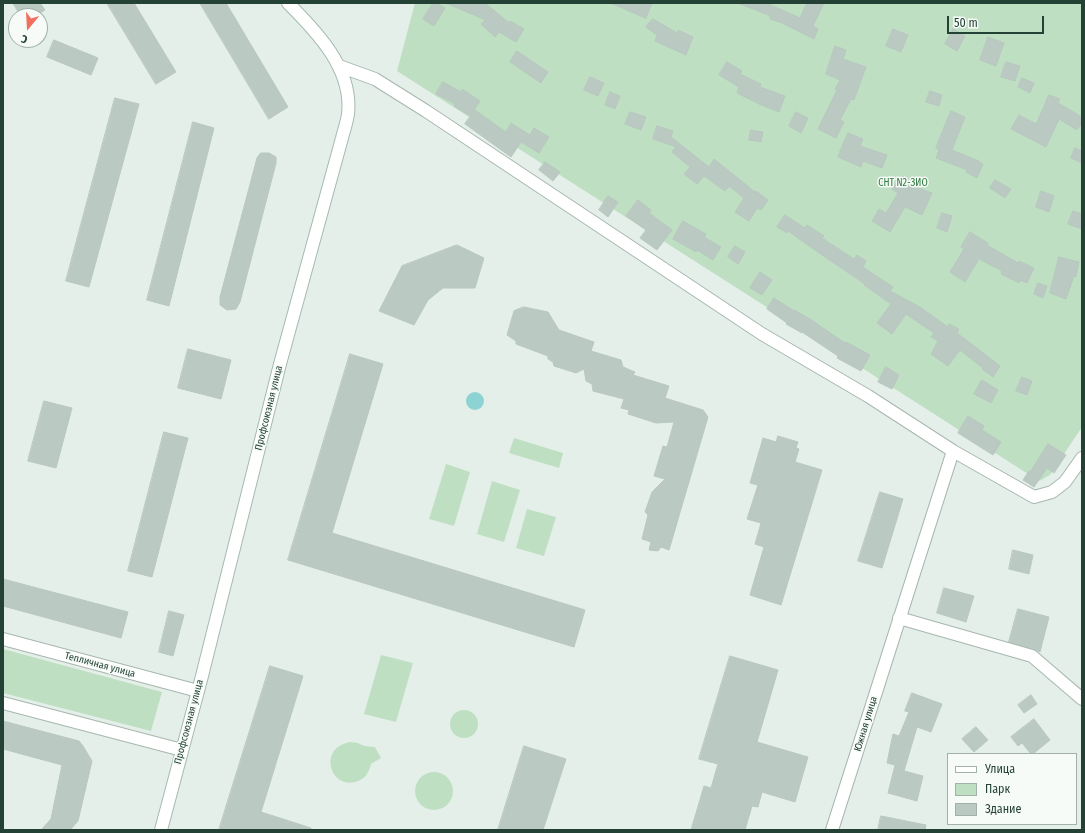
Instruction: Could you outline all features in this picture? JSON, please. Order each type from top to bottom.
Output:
[{"type":"street","name":"Профсоюзная улица","points":[[161,830],[198,691],[279,371],[348,113],[347,89],[339,66],[313,28],[288,3]]},
{"type":"street","points":[[339,66],[375,79],[426,111],[762,334],[868,396],[954,451],[1034,497],[1052,492],[1065,482],[1082,458]]},
{"type":"street","name":"Южная улица","points":[[832,830],[954,451]]},
{"type":"street","points":[[899,618],[1032,656],[1082,699]]},
{"type":"street","name":"Тепличная улица","points":[[3,639],[198,691]]},
{"type":"street","points":[[3,702],[182,750]]},
{"type":"green space","name":"СНТ N2-ЗИО","points":[[415,3],[1082,3],[1082,427],[1050,475],[1039,481],[397,71]]},
{"type":"green space","points":[[514,438],[563,453],[559,468],[509,453]]},
{"type":"green space","points":[[446,464],[470,472],[454,526],[429,519]]},
{"type":"green space","points":[[492,481],[520,490],[504,542],[477,534]]},
{"type":"green space","points":[[527,509],[556,517],[544,556],[516,548]]},
{"type":"green space","points":[[3,649],[162,692],[151,731],[3,693]]},
{"type":"green space","points":[[381,655],[413,663],[396,722],[364,714]]},
{"type":"green space","points":[[464,710],[470,711],[474,714],[477,718],[477,730],[474,734],[470,737],[464,738],[458,737],[454,734],[451,730],[450,724],[451,718],[454,714],[458,711]]},
{"type":"green space","points":[[351,742],[364,746],[375,747],[381,758],[371,764],[368,772],[363,778],[349,783],[341,780],[335,775],[331,768],[331,759],[334,752],[340,746]]},
{"type":"green space","points":[[430,772],[438,772],[448,777],[452,784],[452,798],[448,805],[438,810],[430,810],[420,805],[418,802],[415,795],[415,787],[420,777],[423,775]]},
{"type":"water","points":[[475,392],[481,395],[484,401],[481,407],[475,410],[469,407],[466,401],[469,395]]},
{"type":"building","points":[[13,3],[40,3],[44,8],[16,8]]},
{"type":"building","points":[[107,3],[134,3],[176,72],[156,84]]},
{"type":"building","points":[[200,3],[226,3],[288,107],[269,119]]},
{"type":"building","points":[[433,3],[437,3],[445,8],[434,26],[423,19]]},
{"type":"building","points":[[446,3],[485,3],[509,23],[510,21],[524,29],[516,42],[499,32],[495,37],[481,24],[485,20]]},
{"type":"building","points":[[611,3],[652,3],[646,18]]},
{"type":"building","points":[[738,3],[766,3],[800,18],[807,3],[824,3],[813,26],[818,29],[814,39],[782,23],[770,19],[770,16]]},
{"type":"building","points":[[653,19],[677,33],[678,30],[693,37],[686,55],[655,41],[657,35],[646,27]]},
{"type":"building","points":[[893,29],[908,35],[901,52],[886,46]]},
{"type":"building","points":[[953,29],[965,36],[957,51],[945,44]]},
{"type":"building","points":[[988,37],[1004,43],[996,66],[980,60]]},
{"type":"building","points":[[54,40],[98,58],[91,75],[47,57]]},
{"type":"building","points":[[835,46],[846,50],[843,59],[866,67],[854,100],[851,99],[840,120],[844,122],[836,138],[818,129],[837,90],[835,89],[840,80],[826,74]]},
{"type":"building","points":[[517,51],[548,72],[541,83],[510,62]]},
{"type":"building","points":[[727,62],[742,71],[740,74],[761,84],[760,87],[785,96],[779,112],[737,93],[739,87],[719,75]]},
{"type":"building","points":[[1006,62],[1020,66],[1015,81],[1001,77]]},
{"type":"building","points":[[590,77],[604,83],[598,96],[584,90]]},
{"type":"building","points":[[1022,78],[1034,83],[1030,93],[1018,87]]},
{"type":"building","points":[[443,82],[461,92],[462,89],[480,101],[470,116],[454,106],[455,104],[436,94]]},
{"type":"building","points":[[930,91],[942,95],[939,106],[926,102]]},
{"type":"building","points":[[610,92],[620,96],[615,109],[605,105]]},
{"type":"building","points":[[1049,95],[1060,99],[1058,103],[1082,117],[1082,122],[1077,130],[1059,119],[1046,147],[1011,129],[1019,115],[1036,124]]},
{"type":"building","points":[[115,98],[139,104],[89,287],[66,281]]},
{"type":"building","points":[[475,110],[506,132],[511,123],[530,135],[534,128],[549,137],[539,153],[521,142],[511,157],[465,124]]},
{"type":"building","points":[[951,111],[965,117],[952,150],[983,164],[977,178],[966,172],[967,170],[936,158],[939,150],[936,148]]},
{"type":"building","points":[[630,112],[646,117],[641,130],[625,124]]},
{"type":"building","points":[[796,112],[808,118],[801,133],[789,126]]},
{"type":"building","points":[[193,122],[214,128],[169,306],[147,300]]},
{"type":"building","points":[[657,126],[673,131],[671,137],[709,167],[714,159],[755,192],[756,191],[768,200],[761,210],[757,208],[749,221],[735,212],[744,198],[729,186],[725,191],[704,176],[697,184],[684,174],[690,167],[672,152],[676,147],[653,139]]},
{"type":"building","points":[[751,130],[763,132],[761,142],[749,140]]},
{"type":"building","points":[[848,133],[863,139],[860,146],[887,155],[882,168],[863,161],[861,167],[838,157]]},
{"type":"building","points":[[1075,148],[1082,151],[1082,163],[1071,158]]},
{"type":"building","points":[[261,153],[269,153],[276,157],[276,163],[240,302],[236,309],[227,310],[220,305],[220,297],[257,158]]},
{"type":"building","points":[[545,162],[560,172],[553,181],[539,170]]},
{"type":"building","points":[[902,176],[919,188],[932,193],[922,215],[905,207],[890,232],[872,221],[879,209],[886,213],[898,193],[892,189]]},
{"type":"building","points":[[995,180],[1011,189],[1005,198],[990,188]]},
{"type":"building","points":[[1041,191],[1054,196],[1049,212],[1036,207]]},
{"type":"building","points":[[608,196],[618,202],[608,217],[599,210]]},
{"type":"building","points":[[638,200],[651,210],[649,213],[672,230],[657,250],[640,238],[646,230],[626,216]]},
{"type":"building","points":[[1073,211],[1082,214],[1082,229],[1068,224]]},
{"type":"building","points":[[942,213],[952,216],[947,232],[937,228]]},
{"type":"building","points":[[785,215],[805,228],[807,225],[824,236],[822,238],[854,259],[857,255],[866,261],[863,267],[893,287],[890,291],[920,307],[948,327],[949,324],[959,329],[957,333],[1000,366],[993,377],[960,350],[948,366],[931,354],[938,341],[931,337],[934,333],[906,314],[892,334],[877,323],[891,304],[864,285],[865,284],[788,231],[787,233],[777,227]]},
{"type":"building","points":[[683,221],[706,234],[704,237],[721,247],[713,260],[697,250],[696,252],[673,239]]},
{"type":"building","points":[[970,232],[988,243],[987,245],[1018,263],[1019,261],[1034,268],[1027,283],[1020,280],[1019,283],[1001,274],[1002,271],[979,259],[965,282],[950,272],[964,249],[961,247]]},
{"type":"building","points":[[457,245],[484,258],[475,288],[443,288],[428,300],[414,325],[379,311],[402,266]]},
{"type":"building","points":[[735,246],[745,252],[738,264],[728,257]]},
{"type":"building","points":[[1059,257],[1079,262],[1076,277],[1074,276],[1066,299],[1050,293]]},
{"type":"building","points":[[760,272],[772,280],[762,295],[750,288]]},
{"type":"building","points":[[1038,283],[1047,286],[1043,298],[1034,294]]},
{"type":"building","points":[[774,298],[810,319],[845,343],[846,342],[870,355],[861,371],[837,358],[838,356],[802,332],[786,324],[787,323],[767,309]]},
{"type":"building","points":[[524,307],[548,312],[559,330],[594,342],[591,351],[621,360],[623,367],[635,372],[633,375],[669,386],[665,398],[703,410],[708,417],[669,550],[661,547],[658,551],[649,550],[651,542],[642,539],[648,515],[645,512],[652,492],[665,479],[654,476],[663,446],[667,447],[674,422],[656,423],[628,414],[629,410],[621,408],[624,399],[593,391],[592,384],[586,381],[584,369],[576,373],[554,366],[553,362],[548,359],[548,356],[516,344],[516,341],[507,335],[514,311]]},
{"type":"building","points":[[188,349],[231,360],[221,399],[178,388]]},
{"type":"building","points":[[350,354],[383,364],[332,533],[585,610],[574,647],[288,560]]},
{"type":"building","points":[[886,367],[899,375],[892,389],[878,382]]},
{"type":"building","points":[[1022,377],[1032,381],[1027,395],[1016,391]]},
{"type":"building","points":[[982,380],[998,390],[991,403],[974,394]]},
{"type":"building","points":[[44,401],[72,408],[56,468],[28,461]]},
{"type":"building","points":[[968,416],[984,426],[982,430],[1001,442],[993,455],[958,433]]},
{"type":"building","points":[[164,432],[188,438],[152,577],[128,571]]},
{"type":"building","points":[[778,436],[798,442],[796,448],[799,449],[795,462],[822,470],[781,605],[750,595],[764,547],[755,544],[761,523],[747,519],[758,485],[750,483],[763,438],[776,442]]},
{"type":"building","points":[[1048,444],[1066,455],[1054,473],[1047,468],[1034,487],[1023,480]]},
{"type":"building","points":[[880,492],[903,499],[882,568],[858,561]]},
{"type":"building","points":[[1013,550],[1033,555],[1029,574],[1009,569]]},
{"type":"building","points":[[3,579],[128,612],[121,638],[3,606]]},
{"type":"building","points":[[944,588],[974,596],[966,622],[937,613]]},
{"type":"building","points":[[1018,609],[1049,617],[1040,652],[1009,642]]},
{"type":"building","points":[[169,611],[184,615],[173,656],[159,652]]},
{"type":"building","points":[[730,656],[778,670],[757,742],[808,757],[795,802],[762,792],[758,807],[752,806],[745,830],[691,830],[704,786],[711,788],[718,764],[699,759]]},
{"type":"building","points":[[270,666],[303,676],[261,812],[311,828],[311,830],[219,830]]},
{"type":"building","points":[[912,693],[942,704],[931,732],[917,727],[904,771],[923,776],[917,801],[888,793],[895,765],[887,763],[893,734],[899,736],[909,712],[905,711]]},
{"type":"building","points":[[1031,695],[1037,704],[1024,713],[1018,705]]},
{"type":"building","points":[[1034,719],[1050,740],[1034,753],[1030,753],[1022,743],[1018,746],[1011,737]]},
{"type":"building","points":[[3,721],[79,741],[83,746],[92,761],[78,821],[70,830],[41,830],[51,819],[62,765],[3,749]]},
{"type":"building","points":[[976,727],[988,740],[974,752],[962,739]]},
{"type":"building","points":[[524,746],[566,759],[543,830],[498,830]]},
{"type":"building","points":[[881,816],[926,825],[925,830],[878,830]]}]
